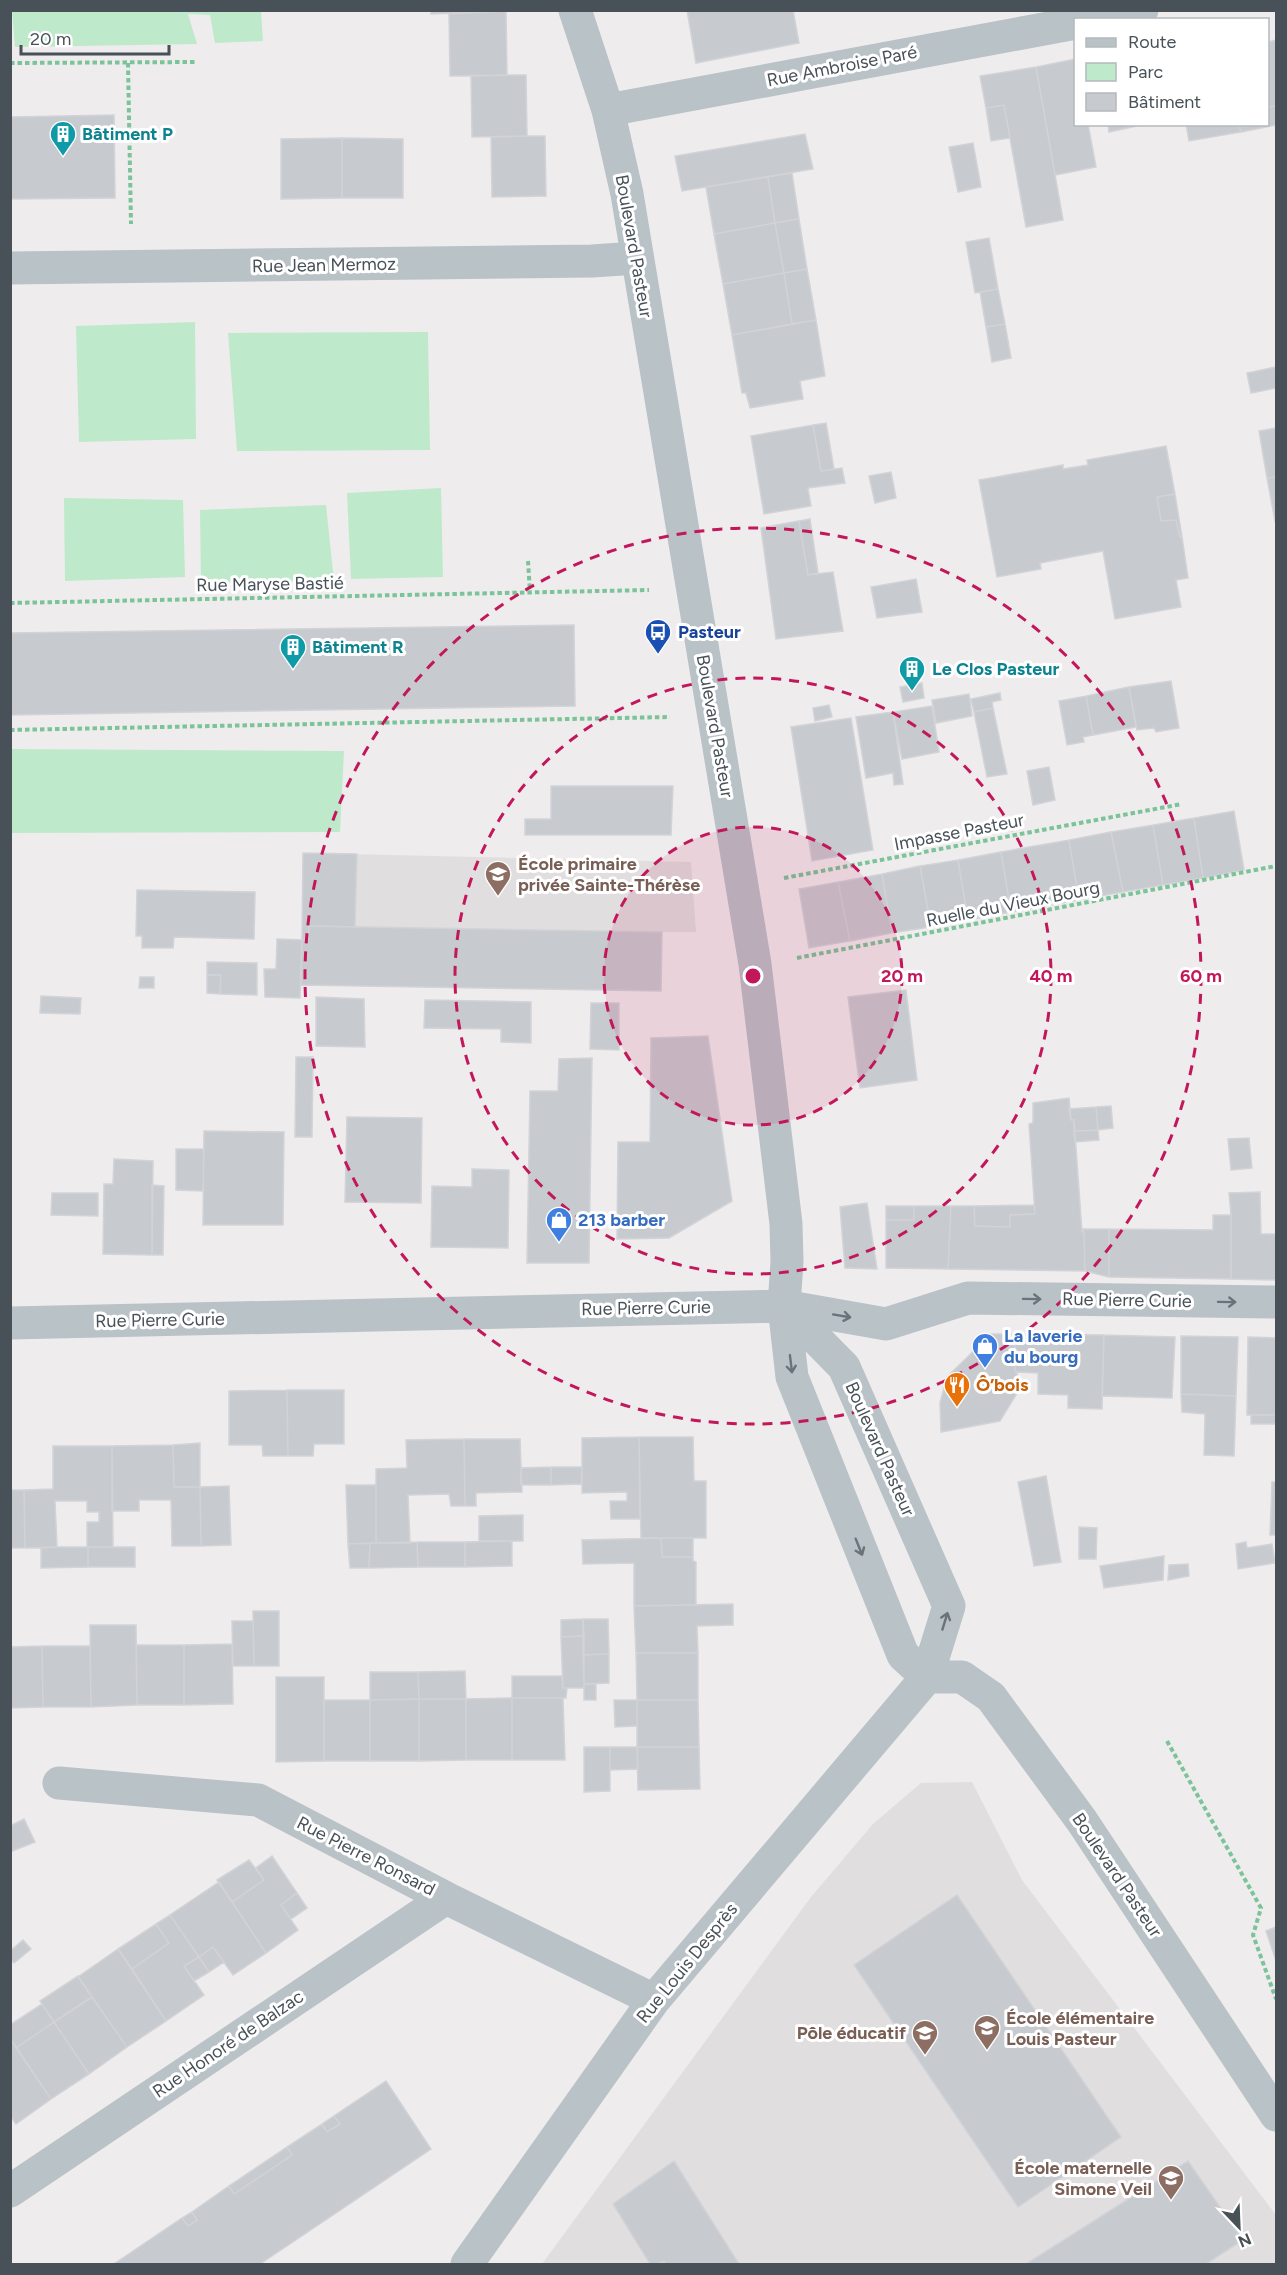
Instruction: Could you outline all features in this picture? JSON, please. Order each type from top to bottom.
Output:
[{"type":"street","name":"Boulevard Pasteur","points":[[575,10],[608,110],[627,194],[691,590],[755,964],[786,1224],[788,1262],[784,1306],[792,1377],[903,1655],[927,1677],[962,1677],[991,1697],[1082,1821],[1276,2115]]},
{"type":"street","points":[[1104,18],[1142,10]]},
{"type":"street","name":"Rue Ambroise Paré","points":[[608,110],[1074,23]]},
{"type":"street","name":"Rue Jean Mermoz","points":[[10,268],[592,261],[637,258]]},
{"type":"street","name":"Rue Pierre Curie","points":[[10,1323],[784,1306],[886,1324],[968,1299],[1276,1302]]},
{"type":"street","name":"Boulevard Pasteur","points":[[784,1306],[844,1367],[950,1606],[927,1677]]},
{"type":"street","name":"Rue Louis Desprès","points":[[467,2265],[654,2000],[927,1677]]},
{"type":"street","name":"Rue Pierre Ronsard","points":[[59,1783],[258,1800],[446,1898],[654,2000]]},
{"type":"street","name":"Rue Honoré de Balzac","points":[[10,2191],[446,1898]]},
{"type":"path","points":[[10,63],[197,62]]},
{"type":"path","points":[[128,63],[132,267]]},
{"type":"path","points":[[528,561],[530,592]]},
{"type":"path","name":"Rue Maryse Bastié","points":[[10,603],[691,590]]},
{"type":"path","points":[[10,730],[714,716]]},
{"type":"path","name":"Impasse Pasteur","points":[[742,886],[1182,804]]},
{"type":"path","name":"Ruelle du Vieux Bourg","points":[[755,964],[817,955],[1276,866]]},
{"type":"path","points":[[1167,1741],[1261,1908],[1253,1935],[1276,1999]]},
{"type":"shaded area","name":"École primaire privée Sainte-Thérèse","points":[[303,853],[691,862],[696,932],[662,932],[661,991],[301,985]]},
{"type":"shaded area","name":"Pôle éducatif","points":[[972,1782],[1022,1880],[1276,2215],[1276,2264],[542,2264],[811,1897],[873,1824],[921,1783]]},
{"type":"green space","points":[[12,11],[261,11],[263,41],[215,43],[210,15],[188,14],[197,44],[15,47]]},
{"type":"green space","points":[[195,322],[196,439],[79,442],[76,326]]},
{"type":"green space","points":[[428,332],[430,450],[237,451],[228,333]]},
{"type":"green space","points":[[441,488],[443,577],[351,579],[347,493]]},
{"type":"green space","points":[[64,498],[183,500],[185,577],[65,581]]},
{"type":"green space","points":[[326,505],[334,581],[201,582],[200,510]]},
{"type":"green space","points":[[11,749],[344,751],[340,832],[11,833]]},
{"type":"building","points":[[431,10],[487,10],[487,12],[431,14]]},
{"type":"building","points":[[687,10],[793,10],[799,43],[696,63]]},
{"type":"building","points":[[506,11],[507,75],[450,76],[449,14]]},
{"type":"building","points":[[1276,40],[1276,106],[1269,107],[1269,42]]},
{"type":"building","points":[[1074,59],[1074,126],[1088,126],[1096,167],[1055,175],[1036,67]]},
{"type":"building","points":[[1036,67],[1063,220],[1026,227],[1004,105],[986,108],[980,76]]},
{"type":"building","points":[[526,75],[527,136],[472,137],[471,76]]},
{"type":"building","points":[[1004,105],[1010,138],[991,141],[986,108]]},
{"type":"building","points":[[1276,106],[1276,125],[1241,132],[1240,126],[1269,126],[1269,107]]},
{"type":"building","name":"Bâtiment P","points":[[114,115],[115,198],[10,199],[10,117]]},
{"type":"building","points":[[1108,126],[1137,126],[1109,132]]},
{"type":"building","points":[[1186,126],[1240,126],[1241,132],[1189,141]]},
{"type":"building","points":[[805,134],[813,169],[682,191],[675,156]]},
{"type":"building","points":[[545,136],[546,196],[492,197],[491,137]]},
{"type":"building","points":[[342,138],[342,198],[281,199],[281,139]]},
{"type":"building","points":[[342,138],[403,139],[403,198],[342,198]]},
{"type":"building","points":[[973,143],[981,187],[958,192],[949,147]]},
{"type":"building","points":[[792,173],[799,219],[775,223],[768,177]]},
{"type":"building","points":[[768,177],[775,223],[714,234],[706,187]]},
{"type":"building","points":[[799,219],[807,269],[784,273],[775,223]]},
{"type":"building","points":[[775,223],[784,273],[723,284],[714,234]]},
{"type":"building","points":[[989,238],[998,289],[975,293],[966,242]]},
{"type":"building","points":[[807,269],[816,320],[792,324],[784,273]]},
{"type":"building","points":[[784,273],[792,324],[732,335],[723,284]]},
{"type":"building","points":[[998,289],[1005,324],[986,327],[980,292]]},
{"type":"building","points":[[816,320],[825,376],[800,381],[803,399],[750,408],[746,393],[742,393],[732,335]]},
{"type":"building","points":[[1005,324],[1011,358],[992,362],[986,327]]},
{"type":"building","points":[[1276,367],[1276,388],[1251,393],[1247,373]]},
{"type":"building","points":[[826,423],[834,469],[821,471],[813,425]]},
{"type":"building","points":[[813,425],[821,471],[842,468],[845,483],[808,488],[811,506],[764,514],[751,436]]},
{"type":"building","points":[[1276,428],[1276,477],[1267,478],[1259,431]]},
{"type":"building","points":[[1166,446],[1175,494],[1157,497],[1161,521],[1176,520],[1180,537],[1182,537],[1188,578],[1176,580],[1181,607],[1115,619],[1103,551],[1040,563],[1041,569],[997,577],[979,480],[1063,465],[1063,469],[1088,465],[1087,460]]},
{"type":"building","points":[[891,472],[896,498],[875,503],[869,476]]},
{"type":"building","points":[[1276,477],[1276,520],[1275,521],[1267,478]]},
{"type":"building","points":[[1175,494],[1182,537],[1180,537],[1176,520],[1161,521],[1157,497]]},
{"type":"building","points":[[810,519],[818,573],[808,575],[799,521]]},
{"type":"building","points":[[799,521],[808,575],[833,572],[843,631],[776,639],[761,528]]},
{"type":"building","points":[[916,579],[922,612],[877,618],[871,587]]},
{"type":"building","name":"Bâtiment R","points":[[574,625],[575,706],[10,715],[10,633]]},
{"type":"building","points":[[1171,681],[1179,728],[1156,732],[1154,728],[1137,730],[1129,687]]},
{"type":"building","name":"Le Clos Pasteur","points":[[922,683],[924,698],[903,702],[900,687]]},
{"type":"building","points":[[1129,687],[1136,727],[1093,735],[1086,696]]},
{"type":"building","points":[[1000,693],[1001,700],[992,702],[993,708],[974,712],[971,699]]},
{"type":"building","points":[[969,694],[972,716],[936,723],[932,700]]},
{"type":"building","points":[[1086,696],[1093,735],[1083,737],[1084,742],[1067,745],[1059,701]]},
{"type":"building","points":[[829,705],[832,717],[815,721],[813,708]]},
{"type":"building","points":[[932,706],[939,752],[902,759],[893,712]]},
{"type":"building","points":[[993,708],[1007,774],[987,777],[974,712]]},
{"type":"building","points":[[893,712],[903,784],[894,785],[893,773],[866,778],[856,717]]},
{"type":"building","points":[[851,718],[873,850],[812,861],[791,727]]},
{"type":"building","points":[[1049,767],[1055,800],[1033,805],[1027,771]]},
{"type":"building","points":[[551,786],[673,786],[671,835],[525,835],[525,819],[551,819]]},
{"type":"building","points":[[1234,811],[1244,870],[1203,878],[1194,818]]},
{"type":"building","points":[[1194,818],[1203,878],[1163,885],[1153,825]]},
{"type":"building","points":[[1153,825],[1163,885],[1123,892],[1111,832]]},
{"type":"building","points":[[1111,832],[1123,892],[1079,900],[1069,840]]},
{"type":"building","points":[[1069,840],[1079,900],[1011,912],[1001,852]]},
{"type":"building","points":[[1001,852],[1011,912],[968,920],[958,860]]},
{"type":"building","points":[[303,853],[357,854],[355,927],[309,926],[308,940],[302,940]]},
{"type":"building","points":[[958,860],[968,920],[931,927],[920,866]]},
{"type":"building","points":[[920,866],[931,927],[892,933],[882,874]]},
{"type":"building","points":[[882,874],[892,933],[850,941],[838,882]]},
{"type":"building","points":[[838,882],[850,941],[809,948],[799,889]]},
{"type":"building","points":[[137,890],[255,892],[254,939],[174,937],[173,948],[142,948],[142,936],[136,936]]},
{"type":"building","points":[[309,926],[662,932],[661,991],[301,985],[302,940],[308,940]]},
{"type":"building","points":[[277,939],[302,940],[300,998],[265,997],[264,969],[276,969]]},
{"type":"building","points":[[207,962],[257,963],[257,995],[220,994],[221,975],[207,975]]},
{"type":"building","points":[[207,975],[221,975],[220,994],[207,993]]},
{"type":"building","points":[[140,977],[154,977],[154,988],[139,988]]},
{"type":"building","points":[[906,990],[917,1080],[860,1088],[848,997]]},
{"type":"building","points":[[41,996],[81,998],[80,1014],[40,1013]]},
{"type":"building","points":[[316,997],[364,999],[365,1047],[316,1046]]},
{"type":"building","points":[[425,1000],[531,1002],[531,1043],[501,1042],[501,1029],[424,1028]]},
{"type":"building","points":[[591,1003],[619,1003],[619,1050],[590,1049]]},
{"type":"building","points":[[708,1036],[732,1201],[669,1238],[617,1239],[618,1142],[650,1142],[651,1038]]},
{"type":"building","points":[[296,1057],[313,1057],[312,1137],[295,1137]]},
{"type":"building","points":[[592,1058],[589,1263],[527,1263],[530,1091],[558,1091],[559,1059]]},
{"type":"building","points":[[1069,1098],[1071,1120],[1074,1120],[1082,1232],[1084,1232],[1085,1271],[948,1269],[951,1206],[974,1206],[975,1226],[1010,1227],[1010,1215],[1035,1214],[1029,1124],[1033,1123],[1033,1103]]},
{"type":"building","points":[[1111,1106],[1113,1128],[1098,1130],[1096,1107]]},
{"type":"building","points":[[1096,1107],[1098,1130],[1074,1131],[1074,1120],[1071,1120],[1069,1109]]},
{"type":"building","points":[[347,1117],[422,1118],[421,1203],[345,1202]]},
{"type":"building","points":[[1098,1130],[1099,1140],[1075,1142],[1074,1131]]},
{"type":"building","points":[[204,1131],[284,1132],[283,1225],[203,1225]]},
{"type":"building","points":[[1249,1138],[1252,1168],[1231,1170],[1228,1139]]},
{"type":"building","points":[[176,1149],[204,1149],[203,1191],[176,1190]]},
{"type":"building","points":[[114,1159],[153,1161],[152,1255],[103,1254],[104,1184],[113,1184]]},
{"type":"building","points":[[472,1169],[509,1170],[508,1248],[431,1247],[432,1186],[472,1187]]},
{"type":"building","points":[[152,1185],[164,1186],[163,1255],[152,1255]]},
{"type":"building","points":[[1260,1192],[1261,1234],[1276,1234],[1276,1280],[1231,1279],[1229,1193]]},
{"type":"building","points":[[52,1193],[98,1193],[98,1216],[51,1215]]},
{"type":"building","points":[[867,1203],[877,1269],[845,1268],[840,1207]]},
{"type":"building","points":[[1034,1205],[1035,1214],[1010,1215],[1010,1227],[975,1226],[974,1206]]},
{"type":"building","points":[[886,1206],[914,1206],[914,1220],[886,1220]]},
{"type":"building","points":[[914,1206],[951,1206],[948,1269],[886,1268],[886,1220],[914,1220]]},
{"type":"building","points":[[1213,1215],[1231,1215],[1231,1279],[1109,1277],[1109,1229],[1213,1230]]},
{"type":"building","points":[[1082,1229],[1109,1229],[1109,1277],[1085,1271]]},
{"type":"building","points":[[991,1334],[1015,1334],[1015,1372],[1017,1372],[1019,1390],[1000,1421],[941,1432],[940,1403],[947,1377]]},
{"type":"building","points":[[1015,1334],[1104,1335],[1102,1409],[1068,1408],[1068,1395],[1038,1394],[1038,1373],[1015,1372]]},
{"type":"building","points":[[1104,1335],[1175,1337],[1172,1398],[1102,1396]]},
{"type":"building","points":[[1181,1336],[1238,1337],[1236,1396],[1181,1394]]},
{"type":"building","points":[[1248,1337],[1276,1338],[1276,1415],[1247,1415]]},
{"type":"building","points":[[287,1390],[288,1456],[263,1456],[262,1445],[229,1445],[229,1391]]},
{"type":"building","points":[[287,1390],[344,1390],[344,1444],[314,1444],[313,1456],[288,1456]]},
{"type":"building","points":[[1181,1394],[1236,1396],[1234,1456],[1204,1455],[1205,1414],[1182,1412]]},
{"type":"building","points":[[1251,1415],[1276,1415],[1276,1424],[1251,1424]]},
{"type":"building","points":[[639,1437],[693,1437],[694,1481],[706,1481],[706,1538],[641,1538]]},
{"type":"building","points":[[639,1437],[640,1519],[611,1519],[610,1501],[627,1501],[627,1492],[582,1493],[582,1438]]},
{"type":"building","points":[[464,1439],[465,1506],[451,1506],[449,1494],[408,1495],[410,1543],[376,1543],[376,1469],[407,1468],[406,1440]]},
{"type":"building","points":[[464,1439],[520,1439],[522,1492],[476,1493],[476,1506],[465,1506]]},
{"type":"building","points":[[200,1443],[200,1487],[174,1487],[173,1445]]},
{"type":"building","points":[[173,1445],[174,1487],[200,1487],[201,1546],[172,1546],[171,1500],[139,1500],[139,1511],[112,1511],[112,1446]]},
{"type":"building","points":[[53,1446],[112,1446],[113,1547],[87,1547],[87,1522],[99,1522],[99,1512],[87,1512],[87,1501],[55,1501],[57,1547],[25,1548],[24,1490],[53,1489]]},
{"type":"building","points":[[551,1467],[551,1485],[521,1485],[521,1468]]},
{"type":"building","points":[[551,1467],[582,1467],[581,1484],[551,1485]]},
{"type":"building","points":[[1046,1476],[1061,1562],[1034,1566],[1018,1482]]},
{"type":"building","points":[[1272,1482],[1276,1482],[1276,1535],[1270,1535]]},
{"type":"building","points":[[346,1485],[376,1485],[376,1543],[348,1544]]},
{"type":"building","points":[[229,1486],[231,1545],[201,1546],[200,1487]]},
{"type":"building","points":[[10,1490],[24,1490],[25,1548],[10,1548]]},
{"type":"building","points":[[523,1515],[523,1541],[479,1541],[479,1516]]},
{"type":"building","points":[[1079,1527],[1097,1528],[1096,1559],[1079,1559]]},
{"type":"building","points":[[661,1538],[662,1557],[693,1557],[693,1561],[696,1562],[696,1605],[634,1606],[634,1563],[583,1564],[582,1540]]},
{"type":"building","points":[[661,1538],[693,1538],[693,1557],[662,1557]]},
{"type":"building","points":[[512,1541],[512,1566],[465,1567],[465,1542]]},
{"type":"building","points":[[417,1542],[465,1542],[465,1567],[418,1567]]},
{"type":"building","points":[[417,1542],[418,1567],[369,1568],[370,1543]]},
{"type":"building","points":[[1246,1542],[1247,1548],[1272,1544],[1275,1563],[1238,1569],[1236,1544]]},
{"type":"building","points":[[370,1543],[369,1568],[350,1568],[348,1544]]},
{"type":"building","points":[[88,1547],[88,1567],[41,1568],[41,1548]]},
{"type":"building","points":[[88,1547],[135,1547],[135,1567],[88,1567]]},
{"type":"building","points":[[1164,1556],[1163,1580],[1104,1588],[1100,1566]]},
{"type":"building","points":[[1188,1564],[1189,1576],[1168,1580],[1169,1565]]},
{"type":"building","points":[[733,1604],[733,1625],[697,1626],[698,1653],[636,1653],[634,1606]]},
{"type":"building","points":[[253,1611],[279,1611],[279,1666],[254,1666]]},
{"type":"building","points":[[583,1619],[608,1619],[609,1654],[583,1655]]},
{"type":"building","points":[[583,1619],[584,1636],[561,1637],[561,1620]]},
{"type":"building","points":[[232,1621],[253,1621],[254,1666],[233,1666]]},
{"type":"building","points":[[90,1625],[136,1625],[137,1705],[91,1707]]},
{"type":"building","points":[[584,1636],[584,1688],[563,1688],[561,1637]]},
{"type":"building","points":[[232,1644],[233,1704],[184,1705],[184,1645]]},
{"type":"building","points":[[136,1645],[184,1645],[184,1705],[137,1705]]},
{"type":"building","points":[[42,1646],[90,1646],[91,1707],[43,1707]]},
{"type":"building","points":[[42,1646],[43,1707],[10,1708],[10,1647]]},
{"type":"building","points":[[636,1653],[698,1653],[698,1700],[637,1700]]},
{"type":"building","points":[[609,1654],[609,1683],[584,1684],[583,1655]]},
{"type":"building","points":[[465,1671],[466,1699],[419,1699],[418,1672]]},
{"type":"building","points":[[370,1672],[418,1672],[419,1699],[370,1700]]},
{"type":"building","points":[[512,1676],[562,1676],[563,1688],[567,1688],[566,1698],[512,1698]]},
{"type":"building","points":[[276,1677],[324,1677],[324,1761],[276,1762]]},
{"type":"building","points":[[584,1684],[596,1684],[596,1700],[584,1700]]},
{"type":"building","points":[[512,1698],[512,1760],[466,1760],[466,1699]]},
{"type":"building","points":[[512,1698],[563,1698],[565,1760],[512,1760]]},
{"type":"building","points":[[419,1699],[419,1761],[370,1761],[370,1700]]},
{"type":"building","points":[[419,1699],[466,1699],[466,1760],[419,1761]]},
{"type":"building","points":[[324,1700],[370,1700],[370,1761],[324,1761]]},
{"type":"building","points":[[614,1700],[637,1700],[637,1726],[615,1727]]},
{"type":"building","points":[[637,1700],[698,1700],[699,1747],[637,1747]]},
{"type":"building","points":[[584,1747],[610,1747],[610,1791],[584,1792]]},
{"type":"building","points":[[610,1747],[637,1747],[638,1769],[610,1770]]},
{"type":"building","points":[[637,1747],[699,1747],[700,1789],[638,1790]]},
{"type":"building","points":[[24,1819],[35,1842],[10,1852],[10,1826]]},
{"type":"building","points":[[272,1856],[297,1893],[281,1905],[298,1930],[266,1953],[232,1902],[264,1880],[256,1868]]},
{"type":"building","points":[[249,1860],[264,1880],[232,1902],[217,1880]]},
{"type":"building","points":[[219,1882],[266,1953],[233,1975],[213,1947],[199,1957],[170,1915]]},
{"type":"building","points":[[297,1893],[307,1908],[291,1919],[281,1905]]},
{"type":"building","name":"École élémentaire Louis Pasteur","points":[[957,1895],[1121,2137],[1018,2207],[854,1965]]},
{"type":"building","points":[[170,1915],[199,1957],[184,1966],[204,1995],[166,2021],[132,1969],[169,1943],[156,1924]]},
{"type":"building","points":[[156,1924],[169,1943],[132,1969],[118,1949]]},
{"type":"building","points":[[1276,1927],[1276,1961],[1266,1931]]},
{"type":"building","points":[[23,1940],[31,1949],[14,1963],[10,1959],[10,1951]]},
{"type":"building","points":[[213,1947],[224,1962],[209,1972],[199,1957]]},
{"type":"building","points":[[118,1949],[166,2021],[127,2047],[78,1977]]},
{"type":"building","points":[[199,1957],[209,1972],[194,1981],[184,1966]]},
{"type":"building","points":[[78,1976],[92,1997],[54,2022],[40,2001]]},
{"type":"building","points":[[92,1997],[127,2047],[89,2074],[54,2022]]},
{"type":"building","points":[[42,2004],[54,2022],[16,2048],[10,2038],[10,2025]]},
{"type":"building","points":[[54,2022],[89,2074],[51,2099],[16,2048]]},
{"type":"building","points":[[10,2038],[51,2099],[16,2124],[10,2116]]},
{"type":"building","points":[[386,2081],[431,2149],[260,2264],[114,2264],[182,2218],[188,2226],[197,2220],[192,2212],[229,2186],[234,2194],[292,2155],[287,2147],[322,2124],[327,2132],[340,2124],[334,2116]]},
{"type":"building","points":[[334,2116],[340,2124],[327,2132],[322,2124]]},
{"type":"building","points":[[287,2147],[292,2155],[234,2194],[229,2186]]},
{"type":"building","points":[[674,2161],[739,2264],[666,2264],[664,2261],[650,2264],[613,2204]]},
{"type":"building","name":"École maternelle Simone Veil","points":[[1188,2161],[1243,2240],[1206,2264],[1026,2264]]},
{"type":"building","points":[[192,2212],[197,2220],[188,2226],[182,2218]]},
{"type":"place","name":"Bâtiment P","points":[[63,157]]},
{"type":"place","name":"Pasteur","points":[[658,655]]},
{"type":"place","name":"Bâtiment R","points":[[293,670]]},
{"type":"place","name":"Le Clos Pasteur","points":[[912,692]]},
{"type":"place","name":"École primaire privée Sainte-Thérèse","points":[[498,897]]},
{"type":"place","name":"213 barber","points":[[559,1243]]},
{"type":"place","name":"La laverie du bourg","points":[[985,1369]]},
{"type":"place","name":"Ô’bois","points":[[957,1408]]},
{"type":"place","name":"École élémentaire Louis Pasteur","points":[[987,2051]]},
{"type":"place","name":"Pôle éducatif","points":[[925,2056]]},
{"type":"place","name":"École maternelle Simone Veil","points":[[1171,2201]]}]
